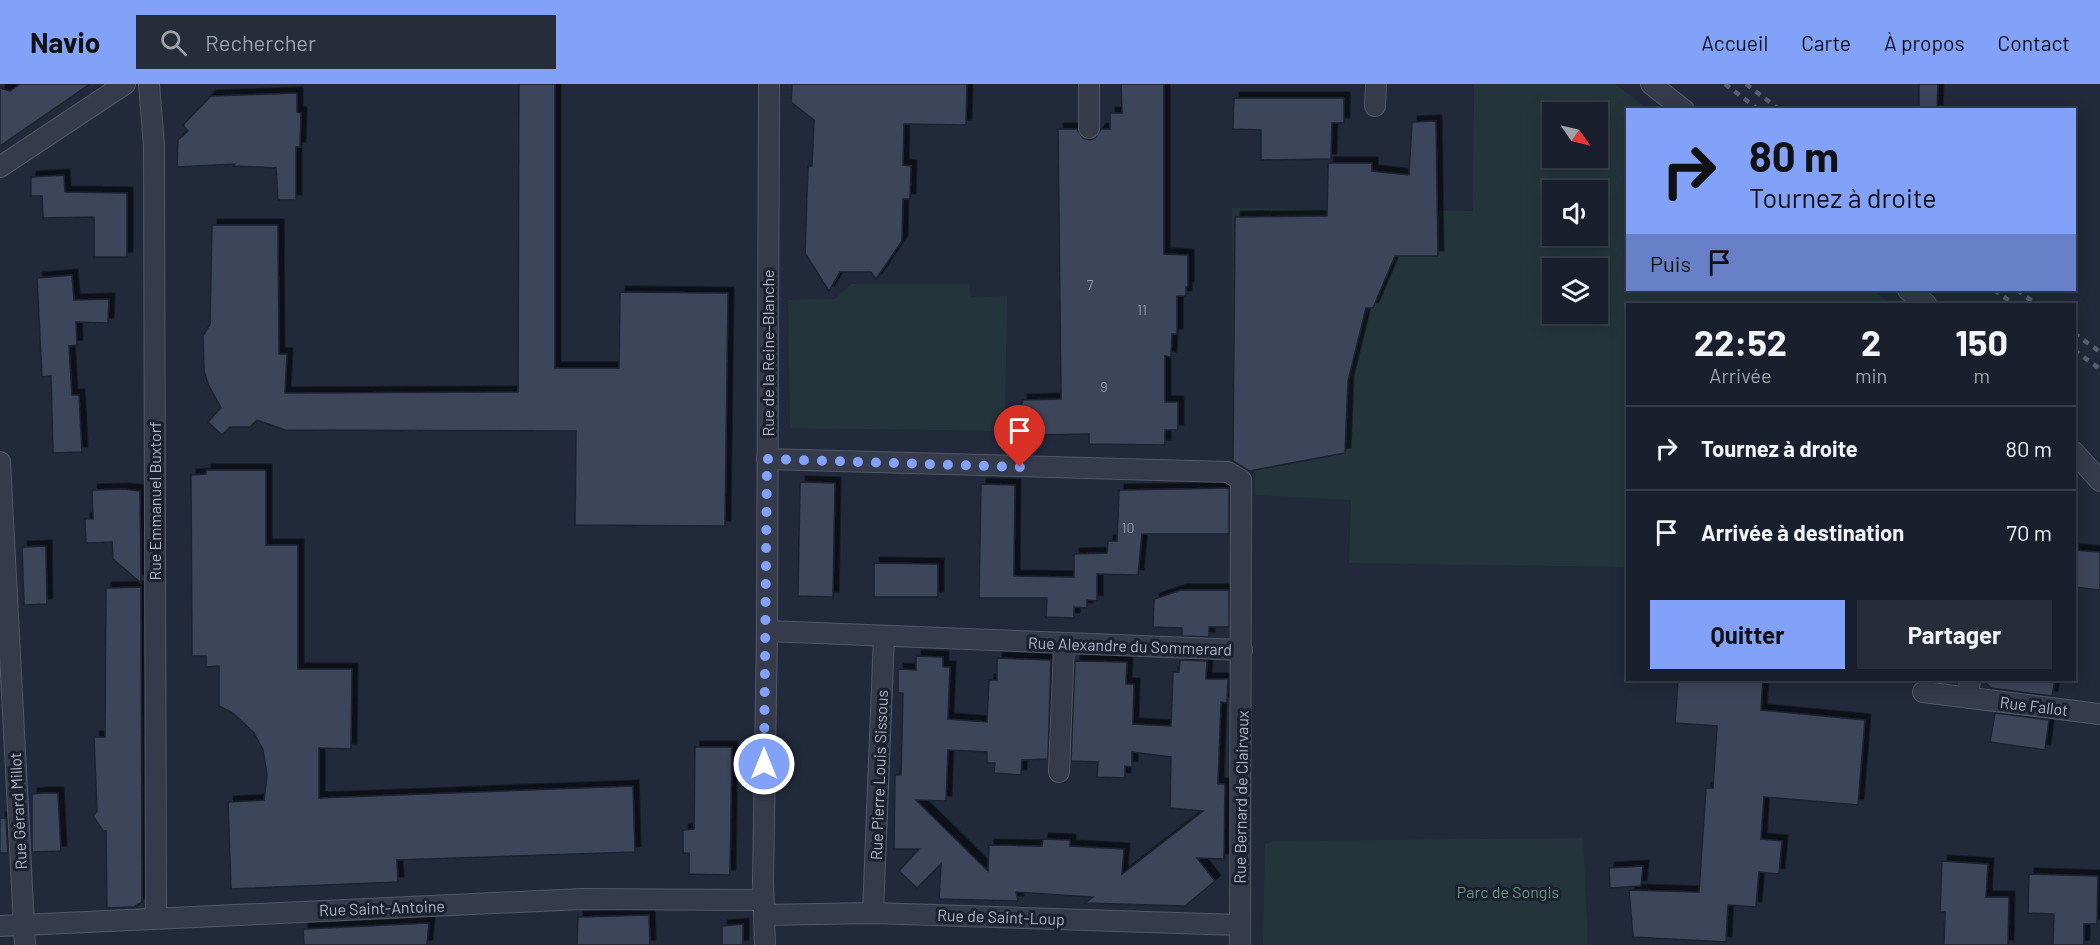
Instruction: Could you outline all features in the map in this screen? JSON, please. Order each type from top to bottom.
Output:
[{"type":"street","points":[[0,167],[125,84]]},
{"type":"street","name":"Rue Emmanuel Buxtorf","points":[[149,84],[154,158],[156,918]]},
{"type":"street","name":"Rue de la Reine-Blanche","points":[[765,945],[770,84]]},
{"type":"street","points":[[1089,84],[1089,128]]},
{"type":"street","points":[[1375,106],[1376,84]]},
{"type":"street","points":[[1651,84],[1681,108]]},
{"type":"street","points":[[1909,291],[1925,303]]},
{"type":"street","points":[[2076,454],[2100,480]]},
{"type":"street","name":"Rue Alexandre du Sommerard","points":[[767,459],[1228,472],[1237,475],[1241,480],[1242,491],[1242,650],[767,631]]},
{"type":"street","name":"Rue Gérard Millot","points":[[0,462],[25,945]]},
{"type":"street","name":"Rue Pierre Louis Sissous","points":[[873,913],[884,636]]},
{"type":"street","points":[[1059,772],[1064,644]]},
{"type":"street","name":"Rue Bernard de Clairvaux","points":[[1240,945],[1242,650]]},
{"type":"street","name":"Rue Fallot","points":[[1923,692],[1969,689],[2100,714]]},
{"type":"street","name":"Rue Saint-Antoine","points":[[0,926],[582,899],[764,908]]},
{"type":"street","name":"Rue de Saint-Loup","points":[[764,908],[1239,925]]},
{"type":"green space","points":[[1474,84],[1615,84],[1647,108],[1626,108],[1626,291],[1874,291],[1890,303],[1626,303],[1626,567],[1349,563],[1351,500],[1255,495],[1254,458],[1233,456],[1232,208],[1473,211]]},
{"type":"green space","points":[[851,284],[969,284],[971,297],[1007,296],[1005,431],[790,428],[788,300],[835,299]]},
{"type":"green space","name":"Parc de Songis","points":[[1583,838],[1588,945],[1263,945],[1265,844],[1274,841]]},
{"type":"building","points":[[20,84],[90,84],[0,146],[0,88],[10,91]]},
{"type":"building","points":[[519,84],[555,84],[555,368],[619,368],[620,292],[728,293],[725,526],[575,525],[576,431],[285,430],[257,420],[250,427],[230,427],[222,435],[208,422],[221,408],[204,371],[203,336],[210,324],[212,225],[278,225],[279,354],[287,354],[285,393],[518,392]]},
{"type":"building","points":[[792,84],[967,84],[966,125],[904,124],[903,165],[911,166],[910,199],[903,199],[902,241],[876,279],[871,272],[840,272],[829,291],[805,253],[808,166],[812,166],[814,120],[791,102]]},
{"type":"building","points":[[1121,84],[1164,84],[1164,254],[1188,255],[1186,296],[1177,296],[1177,334],[1172,334],[1171,357],[1165,356],[1165,402],[1178,402],[1178,430],[1165,430],[1165,445],[1089,444],[1089,434],[1022,435],[1022,400],[1061,399],[1058,129],[1077,129],[1083,138],[1090,140],[1095,138],[1101,129],[1110,129],[1110,113],[1122,113]]},
{"type":"building","points":[[1919,84],[1938,84],[1937,108],[1919,108]]},
{"type":"building","points":[[297,93],[297,112],[301,113],[300,147],[296,147],[296,200],[278,200],[276,168],[234,166],[235,164],[177,167],[178,140],[188,131],[183,125],[211,96]]},
{"type":"building","points":[[1234,98],[1344,98],[1344,123],[1332,123],[1331,159],[1261,160],[1261,130],[1233,129]]},
{"type":"building","points":[[1436,121],[1438,256],[1395,256],[1373,308],[1366,308],[1348,381],[1345,453],[1249,471],[1233,461],[1235,217],[1327,216],[1328,163],[1372,163],[1372,171],[1409,175],[1412,122]]},
{"type":"building","points":[[64,175],[65,192],[127,193],[127,257],[94,257],[94,217],[43,218],[42,196],[31,196],[31,177]]},
{"type":"building","points":[[72,275],[74,300],[109,299],[108,323],[76,322],[77,345],[69,346],[72,395],[79,395],[82,452],[53,453],[51,376],[42,377],[37,278]]},
{"type":"building","points":[[206,470],[266,470],[266,545],[298,545],[298,669],[352,669],[351,749],[319,748],[319,798],[633,786],[635,852],[397,860],[398,882],[231,889],[228,802],[264,800],[267,775],[263,750],[254,733],[233,713],[219,706],[219,666],[206,667],[206,656],[192,656],[191,475],[206,474]]},
{"type":"building","points":[[800,482],[835,483],[833,597],[798,596]]},
{"type":"building","points":[[981,484],[1015,485],[1014,576],[1074,577],[1074,554],[1107,553],[1108,541],[1117,541],[1119,490],[1229,488],[1229,534],[1142,534],[1138,575],[1097,574],[1097,601],[1087,600],[1087,608],[1074,607],[1074,618],[1046,617],[1047,598],[979,598]]},
{"type":"building","points":[[92,490],[140,491],[141,583],[113,559],[112,542],[86,543],[85,519],[93,519]]},
{"type":"building","points":[[46,546],[47,604],[24,605],[22,547]]},
{"type":"building","points":[[2076,550],[2100,552],[2100,590],[2076,587]]},
{"type":"building","points":[[874,563],[938,564],[938,597],[874,597]]},
{"type":"building","points":[[141,587],[142,902],[134,907],[107,908],[106,831],[103,831],[93,816],[97,811],[94,737],[105,737],[106,588]]},
{"type":"building","points":[[1181,590],[1229,590],[1229,627],[1209,627],[1209,637],[1182,636],[1182,628],[1153,627],[1154,599]]},
{"type":"building","points":[[916,656],[943,657],[943,667],[950,667],[948,719],[987,722],[989,680],[997,680],[997,658],[1051,660],[1048,759],[1022,760],[1021,775],[994,773],[995,763],[987,763],[987,752],[948,750],[946,801],[916,800],[988,871],[989,845],[1042,846],[1043,839],[1070,840],[1070,846],[1124,849],[1122,874],[1203,811],[1170,808],[1171,757],[1132,752],[1132,767],[1125,766],[1125,778],[1097,777],[1098,762],[1071,761],[1075,661],[1127,662],[1126,684],[1134,684],[1133,724],[1171,726],[1173,672],[1179,672],[1180,660],[1207,661],[1206,679],[1228,679],[1227,703],[1221,702],[1218,784],[1225,784],[1224,859],[1197,858],[1215,881],[1185,906],[1085,903],[1093,897],[1016,892],[1018,901],[939,899],[941,864],[917,888],[899,871],[919,849],[894,849],[895,775],[901,775],[903,693],[898,693],[898,669],[916,670]]},
{"type":"building","points":[[1678,681],[1763,681],[1761,710],[1865,720],[1858,805],[1764,797],[1761,839],[1782,841],[1779,874],[1759,872],[1756,907],[1728,905],[1726,942],[1633,937],[1629,890],[1699,892],[1706,788],[1713,788],[1717,726],[1675,723]]},
{"type":"building","points":[[1984,681],[2055,681],[2052,696],[1991,688]]},
{"type":"building","points":[[1995,713],[2049,720],[2045,750],[1990,742]]},
{"type":"building","points":[[695,747],[732,747],[730,875],[689,874],[689,853],[683,853],[683,830],[694,829]]},
{"type":"building","points":[[58,793],[61,851],[32,852],[32,794]]},
{"type":"building","points":[[0,818],[6,818],[8,853],[0,853]]},
{"type":"building","points":[[1942,861],[1988,864],[1986,897],[2009,897],[2008,945],[1944,945],[1945,912],[1940,912]]},
{"type":"building","points":[[1643,866],[1641,886],[1610,888],[1609,868]]},
{"type":"building","points":[[2029,874],[2098,876],[2097,924],[2084,924],[2084,945],[2053,945],[2054,914],[2028,913]]},
{"type":"building","points":[[649,915],[650,945],[577,945],[578,917]]},
{"type":"building","points":[[429,923],[427,945],[304,945],[303,929]]},
{"type":"building","points":[[743,924],[743,945],[722,945],[722,926]]},
{"type":"railway","points":[[1725,84],[1756,108]]},
{"type":"railway","points":[[1746,84],[1777,108]]},
{"type":"railway","points":[[1995,291],[2013,303]]},
{"type":"railway","points":[[2018,291],[2035,303]]},
{"type":"railway","points":[[2076,334],[2100,352]]},
{"type":"railway","points":[[2076,351],[2100,369]]},
{"type":"route","points":[[764,764],[767,459],[1020,467]]}]
